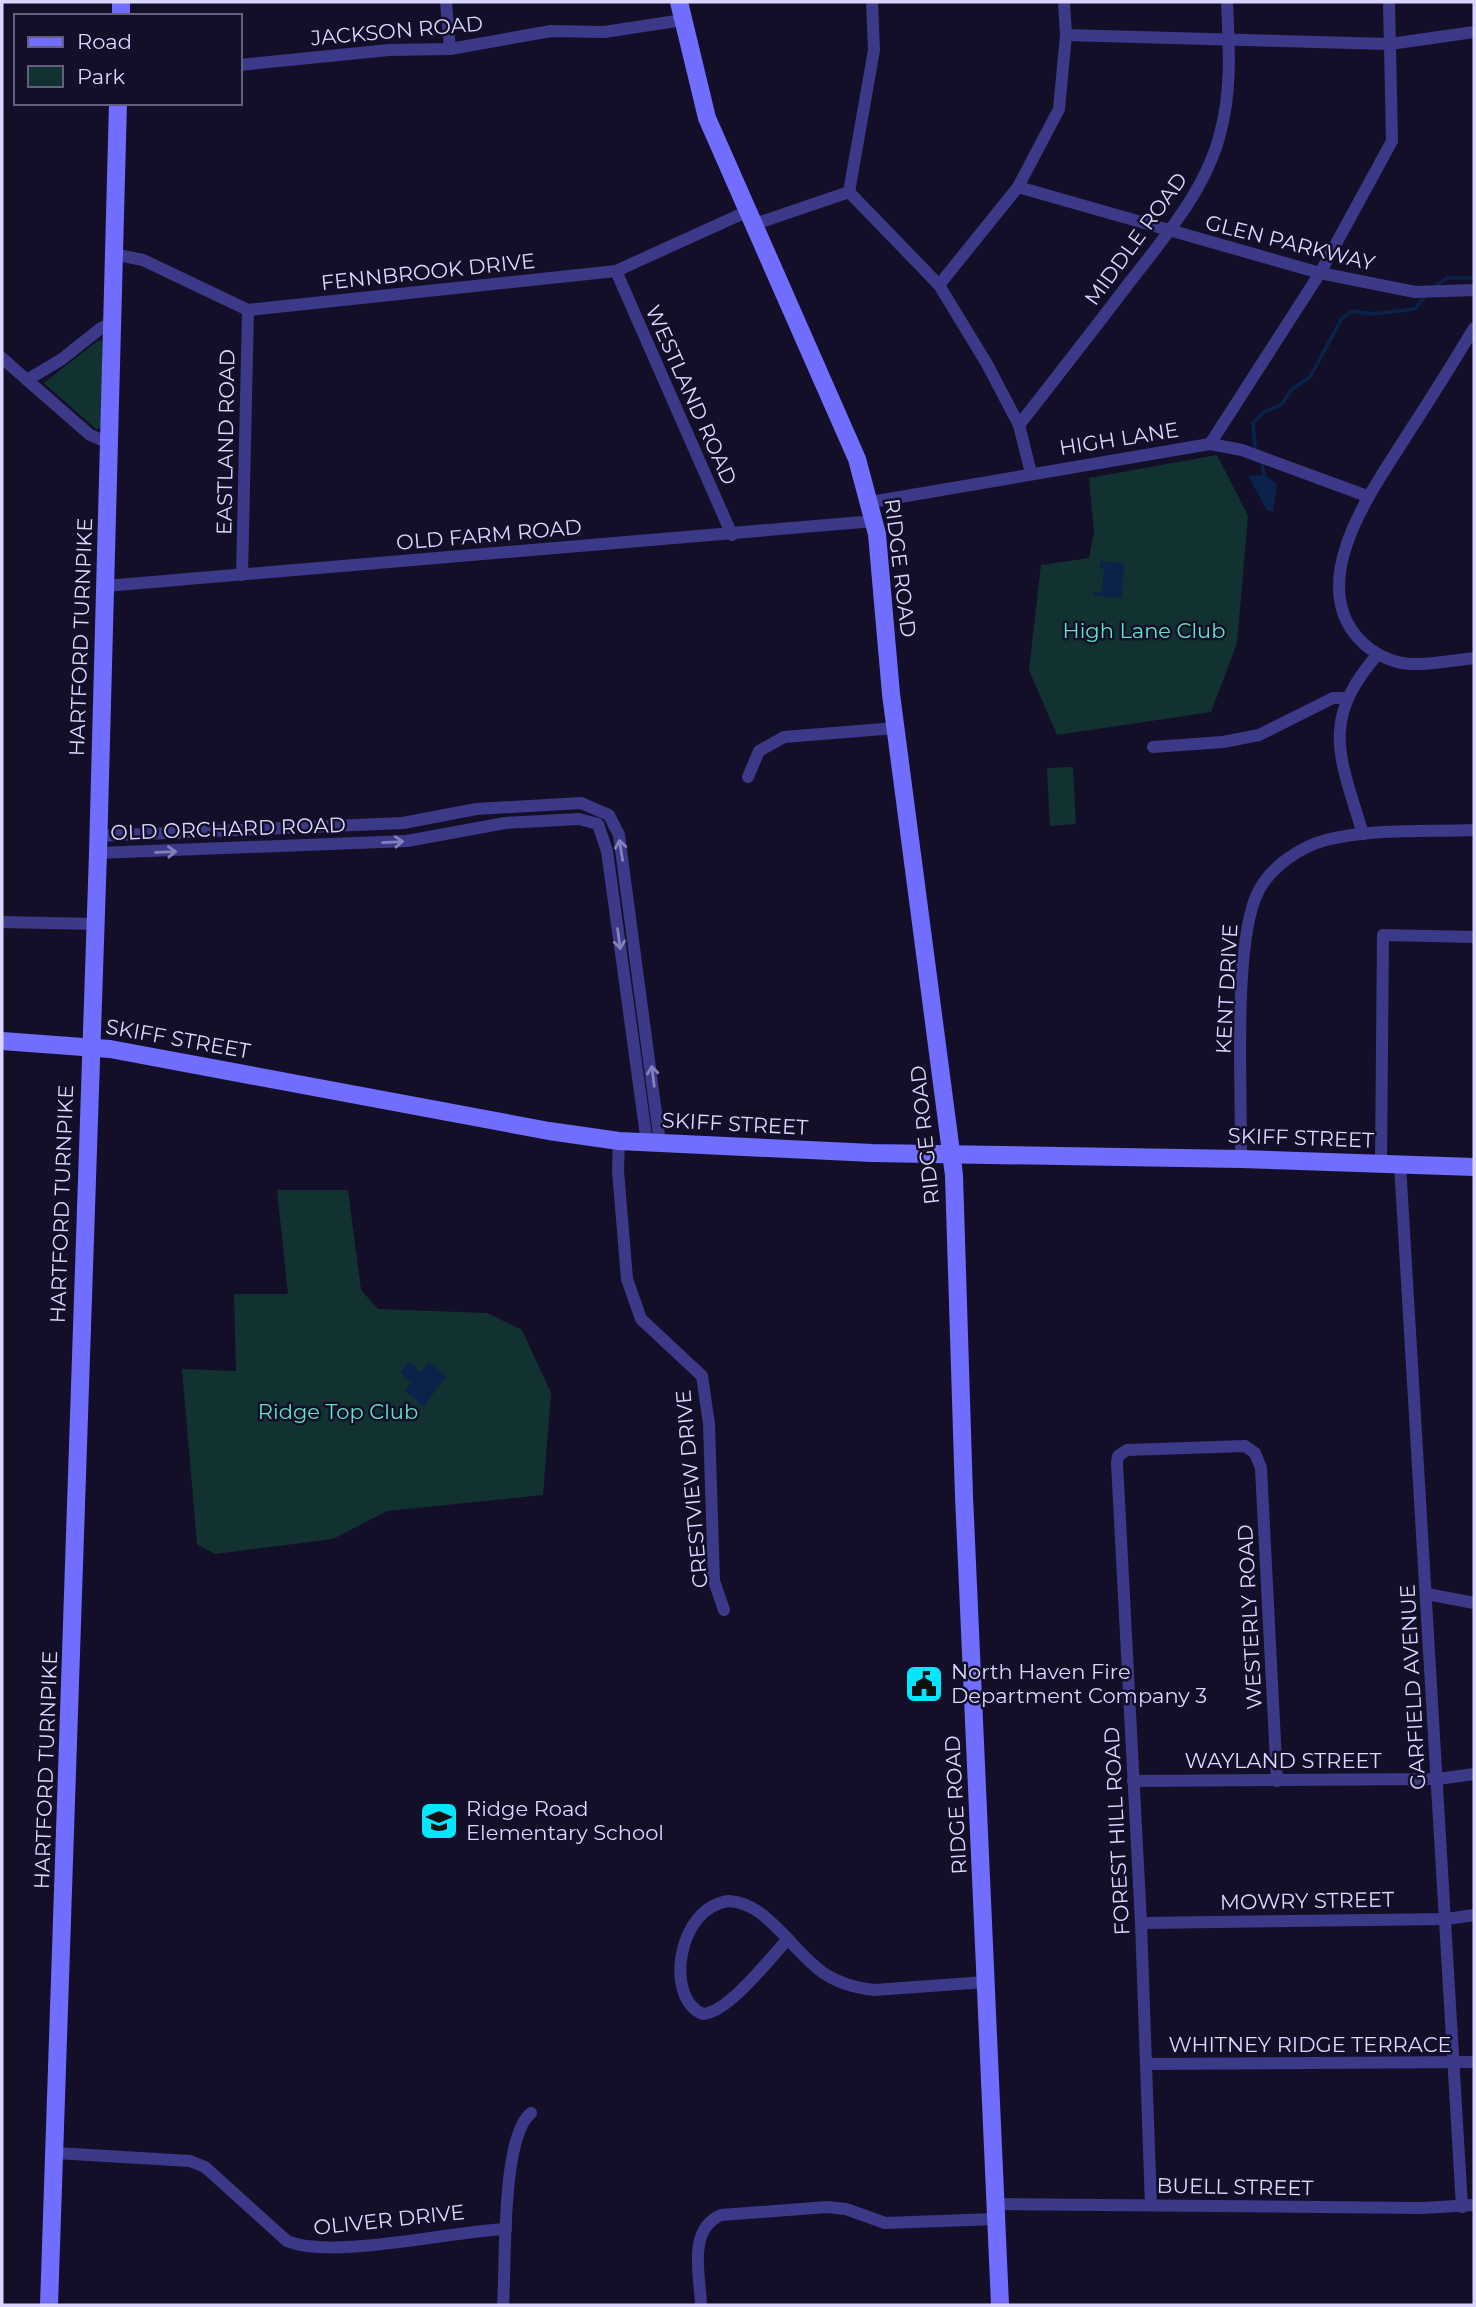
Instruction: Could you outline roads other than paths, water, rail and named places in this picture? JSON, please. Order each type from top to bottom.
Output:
[{"type":"main road","name":"RIDGE ROAD","points":[[680,2],[707,118],[852,447],[875,521],[896,728],[952,1155],[1000,2305]]},
{"type":"main road","name":"HARTFORD TURNPIKE","points":[[49,2305],[89,1047],[96,925],[118,105]]},
{"type":"main road","name":"SKIFF STREET","points":[[2,1041],[89,1047],[549,1131],[619,1141],[952,1155],[1241,1159],[1474,1167]]},
{"type":"street","points":[[446,2],[450,49]]},
{"type":"street","points":[[872,2],[874,50],[849,192],[939,285],[1019,425],[1031,473]]},
{"type":"street","points":[[939,285],[1018,187],[1059,108],[1066,35],[1064,2]]},
{"type":"street","name":"MIDDLE ROAD","points":[[1019,425],[1168,232],[1204,178],[1220,137],[1230,77],[1227,2]]},
{"type":"street","points":[[1210,444],[1320,273],[1392,141],[1389,2]]},
{"type":"street","name":"JACKSON ROAD","points":[[242,65],[389,50],[450,49],[551,31],[604,32],[683,20]]},
{"type":"street","points":[[1066,35],[1391,44],[1474,32]]},
{"type":"street","name":"GLEN PARKWAY","points":[[1018,187],[1168,232],[1320,273],[1415,292],[1474,290]]},
{"type":"street","name":"FENNBROOK DRIVE","points":[[248,310],[616,271],[749,218],[849,192]]},
{"type":"street","points":[[113,254],[144,260],[248,310]]},
{"type":"street","name":"WESTLAND ROAD","points":[[616,271],[732,535]]},
{"type":"street","name":"EASTLAND ROAD","points":[[242,575],[248,310]]},
{"type":"street","points":[[27,380],[62,359],[100,328],[111,323]]},
{"type":"street","points":[[1474,328],[1367,496],[1347,546],[1338,586],[1340,603],[1351,629],[1378,654],[1411,664],[1474,658]]},
{"type":"street","points":[[2,358],[90,435],[109,443]]},
{"type":"street","name":"HIGH LANE","points":[[871,502],[1210,444],[1242,450],[1367,496]]},
{"type":"street","name":"OLD FARM ROAD","points":[[105,586],[875,521]]},
{"type":"street","points":[[1363,834],[1340,751],[1338,732],[1346,698],[1361,673],[1378,654]]},
{"type":"street","points":[[1153,747],[1210,743],[1259,735],[1332,698],[1346,698]]},
{"type":"street","points":[[748,777],[760,751],[784,737],[896,728]]},
{"type":"street","name":"OLD ORCHARD ROAD","points":[[98,844],[422,821],[476,809],[512,805],[581,803],[601,809]]},
{"type":"street","points":[[601,809],[609,815],[619,835],[637,968],[654,1143],[607,852],[602,830],[595,822],[601,809]]},
{"type":"street","name":"OLD ORCHARD ROAD","points":[[98,844],[360,844],[422,839],[505,823],[579,819],[595,822]]},
{"type":"street","points":[[422,821],[422,839]]},
{"type":"street","name":"OLD ORCHARD ROAD","points":[[358,824],[360,844]]},
{"type":"street","name":"KENT DRIVE","points":[[1241,1159],[1245,939],[1258,891],[1286,860],[1325,840],[1363,834],[1474,830]]},
{"type":"street","points":[[2,922],[96,925]]},
{"type":"street","points":[[1381,1164],[1383,935],[1474,937]]},
{"type":"street","points":[[624,969],[637,968]]},
{"type":"street","name":"CRESTVIEW DRIVE","points":[[619,1141],[618,1171],[627,1279],[641,1319],[702,1376],[709,1424],[714,1581],[724,1610]]},
{"type":"street","name":"GARFIELD AVENUE","points":[[1400,1164],[1455,2064],[1468,2206]]},
{"type":"street","name":"FOREST HILL ROAD","points":[[1151,2205],[1141,1923],[1118,1456],[1127,1450],[1245,1446],[1255,1453]]},
{"type":"street","name":"WESTERLY ROAD","points":[[1255,1453],[1261,1468],[1277,1781]]},
{"type":"street","points":[[1427,1594],[1474,1603]]},
{"type":"street","name":"WAYLAND STREET","points":[[1133,1781],[1438,1779],[1474,1774]]},
{"type":"street","points":[[788,1939],[718,2010],[701,2014],[688,2001],[683,1988],[683,1946],[695,1922],[707,1907],[729,1901],[749,1905],[788,1939],[821,1974],[858,1988],[874,1990],[986,1982]]},
{"type":"street","name":"MOWRY STREET","points":[[1141,1923],[1447,1919],[1474,1916]]},
{"type":"street","name":"WHITNEY RIDGE TERRACE","points":[[1147,2064],[1474,2062]]},
{"type":"street","points":[[503,2305],[512,2148],[522,2120],[531,2113]]},
{"type":"street","name":"OLIVER DRIVE","points":[[55,2153],[190,2161],[205,2167],[288,2241],[303,2248],[349,2246],[506,2229]]},
{"type":"street","name":"BUELL STREET","points":[[701,2305],[698,2242],[702,2230],[710,2220],[721,2216],[827,2207],[846,2209],[885,2223],[996,2212],[1151,2205],[1468,2206]]},
{"type":"water","points":[[1265,475],[1277,484],[1273,512],[1267,510],[1248,476]]},
{"type":"water","points":[[1100,561],[1124,563],[1122,598],[1094,596],[1094,592],[1102,592],[1104,569],[1100,569]]},
{"type":"water","points":[[409,1362],[421,1372],[429,1362],[446,1376],[424,1407],[405,1391],[411,1383],[400,1373]]},
{"type":"waterway","points":[[1434,287],[1447,278],[1474,278]]},
{"type":"waterway","points":[[1255,447],[1253,423],[1264,412],[1281,405],[1292,389],[1310,377],[1342,318],[1353,311],[1372,314],[1415,309],[1426,295]]},
{"type":"waterway","points":[[1262,466],[1265,475]]},
{"type":"place","name":"North Haven Fire Department Company 3","points":[[924,1684]]},
{"type":"place","name":"Ridge Road Elementary School","points":[[439,1821]]},
{"type":"park label","name":"High Lane Club","points":[[1144,631]]},
{"type":"park label","name":"Ridge Top Club","points":[[338,1412]]}]
